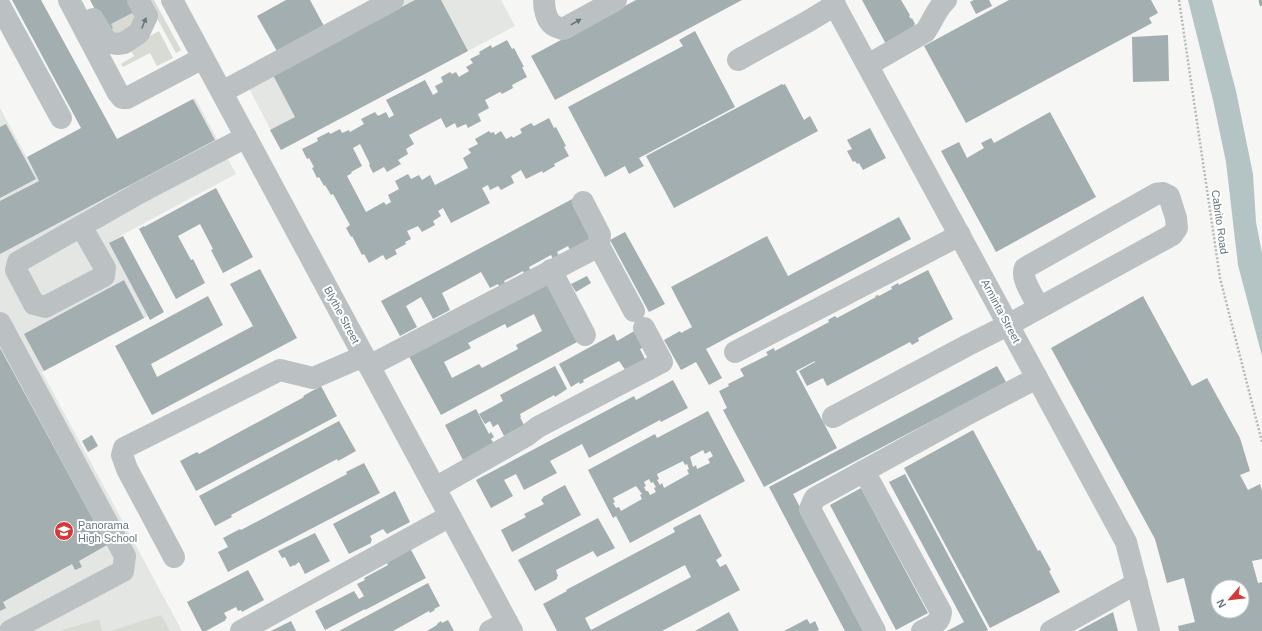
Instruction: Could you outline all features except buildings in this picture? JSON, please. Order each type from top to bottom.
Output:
[{"type":"street","points":[[69,0],[107,45],[111,47],[106,53],[130,97],[203,58]]},
{"type":"street","points":[[82,0],[107,45]]},
{"type":"street","points":[[107,45],[139,33],[147,16],[138,0]]},
{"type":"street","name":"Blythe Street","points":[[172,0],[450,516],[503,628]]},
{"type":"street","points":[[222,92],[393,0]]},
{"type":"street","points":[[544,0],[546,14],[552,24],[563,29],[616,0]]},
{"type":"street","points":[[868,65],[925,32],[940,5],[946,0]]},
{"type":"street","points":[[738,60],[807,22],[834,3]]},
{"type":"street","name":"Arminta Street","points":[[834,3],[1126,542],[1149,631]]},
{"type":"street","points":[[0,6],[61,118]]},
{"type":"street","points":[[82,226],[141,192],[246,137]]},
{"type":"street","points":[[833,417],[961,348],[1008,325],[1039,308],[1172,235],[1177,228],[1176,218],[1169,196],[1163,193],[1156,194],[1025,268],[1023,272],[1024,278],[1039,308]]},
{"type":"street","points":[[435,488],[526,436],[538,427],[662,362],[598,246],[600,235],[583,202]]},
{"type":"street","points":[[735,352],[960,235]]},
{"type":"street","points":[[174,557],[127,469],[122,455],[124,448],[280,370],[313,378],[367,361],[598,246]]},
{"type":"street","points":[[551,270],[585,335]]},
{"type":"street","points":[[0,323],[125,556],[123,570],[10,631]]},
{"type":"street","points":[[875,631],[810,509],[815,498],[964,416],[1037,378]]},
{"type":"street","points":[[864,471],[940,612],[940,618],[937,623],[922,631]]},
{"type":"street","points":[[240,631],[450,516]]},
{"type":"street","points":[[1051,631],[1137,583]]},
{"type":"path","name":"Cabrito Road","points":[[1179,0],[1220,278],[1262,442]]},
{"type":"shaded area","points":[[147,0],[154,0],[181,50],[176,53]]},
{"type":"shaded area","points":[[377,0],[501,0],[515,26],[281,150],[241,73]]},
{"type":"shaded area","points":[[1188,0],[1212,0],[1236,91],[1253,174],[1256,222],[1262,253],[1262,356],[1238,265],[1226,162],[1213,100]]},
{"type":"shaded area","points":[[133,12],[137,23],[114,37],[110,24]]},
{"type":"shaded area","points":[[159,31],[173,58],[157,66],[150,53],[123,67],[121,64],[134,56],[130,49],[115,55]]},
{"type":"shaded area","points":[[195,98],[236,174],[109,243],[148,316],[42,372],[182,631],[0,631],[0,108],[39,180]]},
{"type":"shaded area","points":[[161,615],[170,631],[110,631]]},
{"type":"shaded area","points":[[99,619],[102,631],[59,631]]},
{"type":"railway","points":[[1260,0],[1262,8]]},
{"type":"place","name":"Panorama High School","points":[[64,531]]}]
